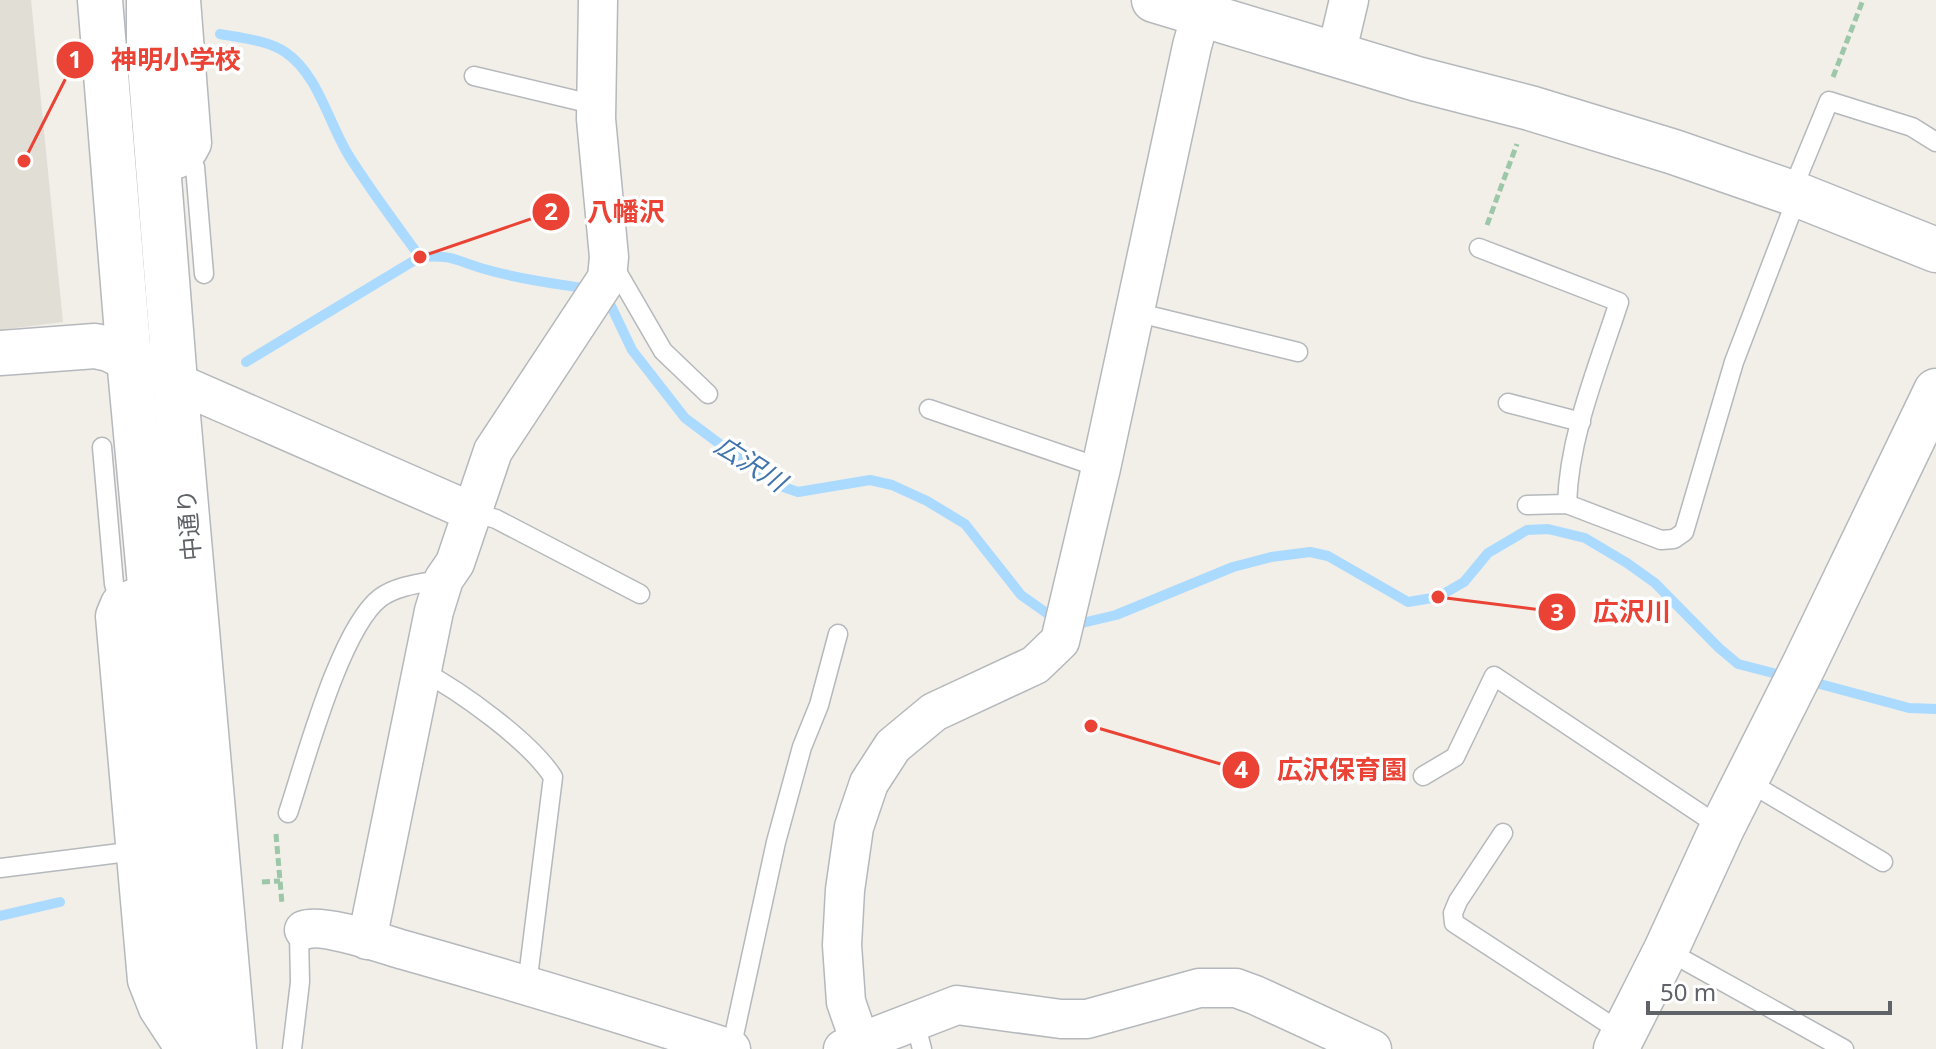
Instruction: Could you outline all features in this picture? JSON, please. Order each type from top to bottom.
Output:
[{"type":"street","name":"中通り","points":[[100,0],[129,358],[135,598],[193,1049]]},
{"type":"street","name":"中通り","points":[[149,0],[149,51],[173,158],[175,382],[234,1049]]},
{"type":"street","points":[[173,158],[192,143],[181,0]]},
{"type":"street","points":[[367,940],[444,579],[455,563],[493,451],[607,278],[609,257],[596,105],[598,0]]},
{"type":"street","points":[[1154,0],[1674,152],[1795,194],[1936,250]]},
{"type":"street","points":[[1336,55],[1349,0]]},
{"type":"street","points":[[1201,14],[1060,641],[1035,665],[934,712],[893,746],[869,783],[854,827],[845,890],[842,945],[852,1045],[918,1035],[957,1005],[1061,1019],[1087,1019],[1199,988],[1220,986],[1255,995],[1371,1049]]},
{"type":"street","points":[[0,353],[82,345],[109,349],[175,382],[472,512]]},
{"type":"street","points":[[1620,1042],[1936,391]]},
{"type":"street","points":[[135,598],[115,616],[147,980],[158,1008],[185,1049]]},
{"type":"street","points":[[304,930],[320,928],[367,940],[527,985],[731,1049]]},
{"type":"lane","points":[[474,76],[596,105]]},
{"type":"lane","points":[[1527,505],[1567,504],[1661,540],[1674,539],[1684,532],[1734,362],[1829,101],[1912,127],[1936,142]]},
{"type":"lane","points":[[173,158],[195,167],[204,274]]},
{"type":"lane","points":[[1479,248],[1619,302],[1581,422],[1567,479],[1567,504]]},
{"type":"lane","points":[[609,257],[663,351],[708,394]]},
{"type":"lane","points":[[1135,312],[1298,352]]},
{"type":"lane","points":[[1508,403],[1581,422]]},
{"type":"lane","points":[[929,409],[1101,468]]},
{"type":"lane","points":[[102,447],[114,584],[135,598]]},
{"type":"lane","points":[[472,512],[496,519],[640,594]]},
{"type":"lane","points":[[288,813],[338,666],[358,624],[369,609],[388,593],[414,584],[444,579]]},
{"type":"lane","points":[[731,1049],[776,842],[838,634]]},
{"type":"lane","points":[[422,671],[452,686],[542,760],[553,777],[527,985]]},
{"type":"lane","points":[[1423,776],[1455,757],[1494,676],[1722,828]]},
{"type":"lane","points":[[1747,781],[1883,862]]},
{"type":"lane","points":[[1503,833],[1458,901],[1453,913],[1454,923],[1620,1042]]},
{"type":"lane","points":[[0,868],[136,851]]},
{"type":"lane","points":[[292,1049],[300,982],[299,935],[304,930]]},
{"type":"lane","points":[[1666,950],[1844,1049]]},
{"type":"path","points":[[1829,101],[1830,85],[1863,0]]},
{"type":"path","points":[[1479,248],[1530,108]]},
{"type":"path","points":[[262,882],[280,885],[276,828]]},
{"type":"shaded area","points":[[0,0],[31,0],[63,322],[0,330]]},
{"type":"waterway","name":"広沢川","points":[[220,34],[270,45],[296,61],[314,86],[349,156],[420,257]]},
{"type":"waterway","points":[[246,362],[420,257],[449,258],[511,276],[583,288]]},
{"type":"waterway","name":"広沢川","points":[[611,306],[632,350],[685,418],[772,483],[798,492],[870,480],[892,485],[927,501],[965,524],[1021,595],[1048,614]]},
{"type":"waterway","name":"広沢川","points":[[1082,623],[1116,615],[1233,567],[1271,557],[1310,552],[1328,556],[1408,602],[1438,597],[1464,582],[1488,553],[1527,530],[1548,529],[1585,538],[1627,563],[1655,583],[1738,664],[1773,673]]},
{"type":"waterway","name":"広沢川","points":[[1820,684],[1909,708],[1936,709]]},
{"type":"waterway","points":[[0,916],[60,902]]},
{"type":"place","name":"神明小学校","points":[[24,161]]},
{"type":"place","name":"八幡沢","points":[[420,257]]},
{"type":"place","name":"広沢川","points":[[1438,597]]},
{"type":"place","name":"広沢保育園","points":[[1091,726]]}]
